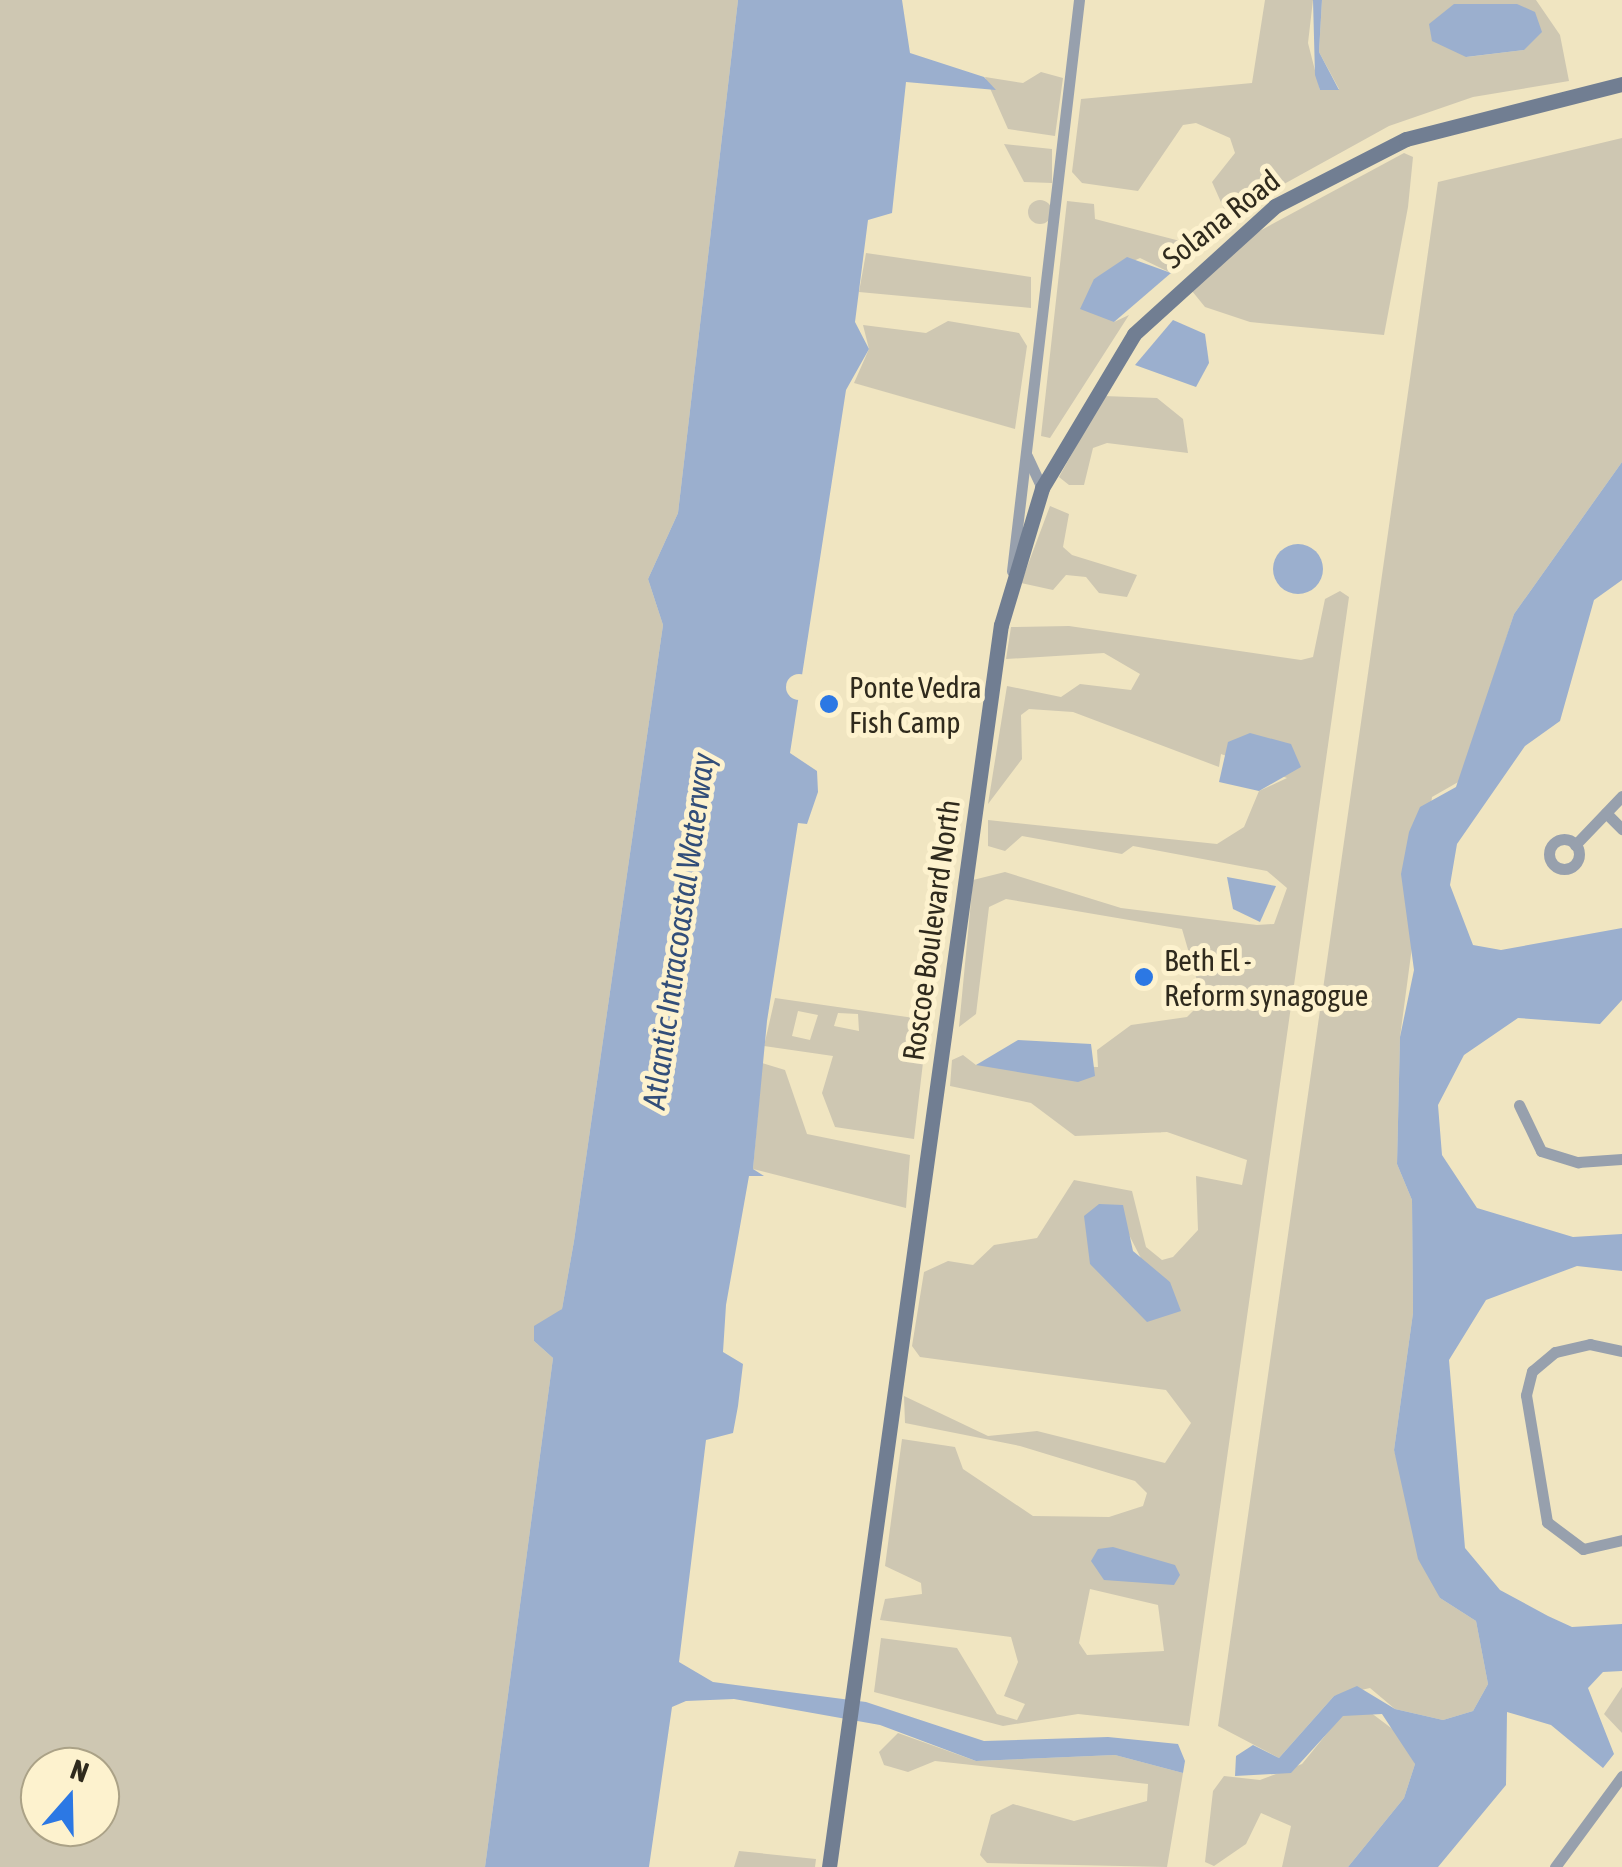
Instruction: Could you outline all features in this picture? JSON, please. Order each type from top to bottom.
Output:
[{"type":"street","name":"Roscoe Boulevard North","points":[[828,1867],[1010,582],[1069,140],[1079,0]]},
{"type":"street","name":"Solana Road","points":[[1010,582],[1042,488],[1134,334],[1275,206],[1406,139],[1622,84]]},
{"type":"street","points":[[1025,447],[1042,488]]},
{"type":"street","points":[[1575,844],[1622,796]]},
{"type":"street","points":[[1606,813],[1622,829]]},
{"type":"street","points":[[1519,1104],[1541,1151],[1578,1162],[1622,1159]]},
{"type":"street","points":[[1622,1351],[1590,1344],[1554,1352],[1532,1371],[1526,1394],[1547,1522],[1583,1550],[1622,1540]]},
{"type":"street","points":[[1556,1867],[1622,1776]]},
{"type":"shaded area","points":[[0,0],[738,0],[678,513],[648,579],[663,625],[574,1241],[562,1309],[534,1341],[553,1358],[485,1867],[0,1867]]},
{"type":"shaded area","points":[[1265,0],[1313,0],[1308,43],[1320,90],[1339,89],[1319,52],[1322,0],[1536,0],[1560,35],[1569,81],[1473,97],[1389,126],[1253,201],[1171,273],[1140,258],[1094,279],[1114,322],[1129,315],[1050,438],[1041,436],[1067,201],[1094,204],[1095,219],[1184,242],[1224,209],[1212,182],[1235,153],[1230,138],[1196,123],[1183,125],[1138,191],[1082,183],[1072,172],[1081,99],[1252,83]],"holes":[[[1454,4],[1517,4],[1524,50],[1467,57]]]},
{"type":"shaded area","points":[[1041,72],[1063,78],[1055,136],[1008,129],[985,77],[1023,83]]},
{"type":"shaded area","points":[[1622,138],[1622,462],[1514,614],[1460,781],[1432,797],[1400,1037],[1397,1164],[1412,1200],[1413,1313],[1394,1450],[1440,1598],[1476,1621],[1488,1684],[1473,1711],[1443,1720],[1395,1709],[1370,1688],[1334,1696],[1279,1758],[1218,1726],[1438,182]]},
{"type":"shaded area","points":[[1004,144],[1052,149],[1052,183],[1024,182]]},
{"type":"shaded area","points":[[1404,153],[1413,157],[1408,207],[1384,335],[1250,322],[1205,307],[1192,291],[1254,234]]},
{"type":"shaded area","points":[[1040,200],[1049,203],[1049,221],[1040,224],[1031,221],[1028,212],[1031,203]]},
{"type":"shaded area","points":[[866,253],[1031,277],[1031,308],[859,292]]},
{"type":"shaded area","points":[[948,321],[1019,333],[1027,346],[1015,429],[854,383],[869,349],[863,325],[926,333]]},
{"type":"shaded area","points":[[1104,396],[1157,398],[1183,419],[1188,453],[1107,443],[1093,448],[1084,485],[1069,485],[1059,477]]},
{"type":"shaded area","points":[[1050,506],[1069,514],[1063,547],[1072,555],[1137,575],[1127,597],[1099,593],[1086,577],[1066,575],[1053,590],[1021,583]]},
{"type":"shaded area","points":[[1340,591],[1349,597],[1189,1726],[1078,1714],[1003,1726],[874,1692],[881,1638],[957,1648],[997,1714],[1017,1720],[1025,1704],[1004,1696],[1018,1662],[1011,1637],[880,1620],[885,1599],[922,1594],[921,1583],[885,1566],[902,1439],[955,1447],[963,1469],[1033,1516],[1109,1517],[1143,1506],[1147,1493],[1135,1481],[1020,1446],[905,1423],[904,1396],[988,1436],[1037,1431],[1165,1463],[1191,1423],[1166,1390],[920,1357],[912,1346],[924,1272],[948,1261],[973,1265],[994,1245],[1037,1238],[1074,1180],[1132,1191],[1146,1247],[1162,1260],[1173,1257],[1198,1230],[1196,1176],[1242,1185],[1247,1160],[1167,1132],[1075,1136],[1031,1103],[950,1086],[952,1060],[963,1055],[976,1065],[1098,1067],[1097,1050],[1131,1025],[1187,1017],[1203,1001],[1182,929],[1006,899],[989,907],[976,1014],[959,1027],[973,880],[1005,872],[1121,908],[1257,925],[1274,924],[1287,888],[1267,871],[1133,846],[1122,854],[1022,836],[1005,851],[988,846],[988,820],[1217,844],[1244,827],[1259,791],[1287,778],[1221,754],[1219,767],[1073,712],[1029,709],[1021,715],[1022,759],[988,804],[1007,686],[1061,697],[1080,684],[1131,690],[1140,674],[1104,653],[1006,659],[1011,627],[1069,626],[1301,660],[1313,657],[1325,599]],"holes":[[[1127,1231],[1147,1270],[1170,1282],[1090,1264]],[[1090,1589],[1158,1605],[1164,1651],[1087,1655],[1079,1643]]]},
{"type":"shaded area","points":[[775,998],[928,1020],[914,1139],[835,1127],[822,1093],[833,1056],[764,1046]],"holes":[[[798,1011],[818,1015],[810,1040],[792,1036]],[[838,1013],[858,1014],[859,1031],[834,1026]]]},
{"type":"shaded area","points":[[762,1063],[785,1070],[807,1134],[910,1155],[906,1208],[753,1169]]},
{"type":"shaded area","points":[[1622,1687],[1622,1733],[1604,1714]]},
{"type":"shaded area","points":[[1366,1709],[1407,1740],[1415,1764],[1404,1798],[1348,1867],[1282,1867],[1291,1826],[1261,1813],[1246,1844],[1214,1866],[1205,1862],[1213,1791],[1224,1776],[1260,1780],[1302,1764],[1342,1715]]},
{"type":"shaded area","points":[[898,1733],[976,1761],[1115,1755],[1183,1773],[1167,1867],[987,1863],[980,1855],[991,1815],[1013,1804],[1074,1821],[1147,1801],[1148,1784],[935,1761],[908,1772],[884,1765],[879,1752]]},
{"type":"shaded area","points":[[739,1851],[816,1859],[815,1867],[734,1867]]},
{"type":"water","name":"Atlantic Intracoastal Waterway","points":[[738,0],[902,0],[910,53],[984,77],[996,90],[906,82],[892,213],[868,220],[855,322],[869,349],[846,390],[790,753],[817,771],[818,792],[807,824],[798,823],[767,1021],[753,1169],[764,1176],[749,1176],[726,1305],[723,1352],[743,1364],[738,1406],[733,1433],[706,1440],[679,1662],[713,1682],[866,1702],[984,1741],[1108,1737],[1178,1744],[1185,1761],[1183,1773],[1115,1755],[976,1761],[880,1725],[734,1699],[686,1701],[672,1707],[649,1867],[485,1867],[553,1358],[534,1341],[534,1326],[562,1309],[574,1241],[663,625],[648,579],[678,513]]},
{"type":"water","points":[[1313,0],[1322,0],[1319,52],[1339,90],[1320,90],[1315,75]]},
{"type":"water","points":[[1454,4],[1517,4],[1535,12],[1542,32],[1524,50],[1466,57],[1432,41],[1429,24]]},
{"type":"water","points":[[1127,257],[1171,273],[1114,322],[1080,309],[1094,279]]},
{"type":"water","points":[[1173,320],[1205,334],[1209,363],[1196,387],[1135,365]]},
{"type":"water","points":[[1622,462],[1622,580],[1594,600],[1560,721],[1525,746],[1457,844],[1450,885],[1473,945],[1501,950],[1622,928],[1622,1000],[1600,1024],[1518,1018],[1464,1055],[1438,1105],[1442,1155],[1477,1208],[1573,1237],[1622,1234],[1622,1271],[1577,1266],[1486,1300],[1449,1360],[1465,1548],[1500,1590],[1548,1616],[1572,1627],[1622,1624],[1622,1671],[1603,1672],[1588,1688],[1614,1754],[1603,1768],[1551,1725],[1507,1712],[1506,1785],[1438,1867],[1348,1867],[1404,1798],[1415,1764],[1382,1714],[1343,1716],[1291,1773],[1235,1776],[1236,1756],[1253,1745],[1279,1758],[1334,1696],[1357,1686],[1395,1709],[1443,1720],[1473,1711],[1488,1684],[1476,1621],[1440,1598],[1418,1559],[1394,1450],[1413,1313],[1412,1200],[1397,1164],[1400,1037],[1414,970],[1401,874],[1409,832],[1420,807],[1456,787],[1514,614]]},
{"type":"water","points":[[1298,544],[1316,551],[1323,569],[1316,587],[1298,594],[1280,587],[1273,569],[1280,551]]},
{"type":"water","points":[[1250,733],[1291,744],[1301,767],[1259,791],[1219,782],[1228,742]]},
{"type":"water","points":[[1227,877],[1276,886],[1260,922],[1233,909]]},
{"type":"water","points":[[1018,1040],[1091,1044],[1095,1076],[1078,1082],[976,1065]]},
{"type":"water","points":[[1099,1204],[1123,1205],[1133,1251],[1170,1282],[1181,1311],[1147,1322],[1090,1264],[1084,1216]]},
{"type":"water","points":[[1113,1547],[1175,1565],[1180,1575],[1174,1585],[1104,1580],[1091,1561],[1098,1549]]},
{"type":"pier","points":[[799,674],[808,678],[812,687],[808,696],[799,700],[790,696],[786,687],[790,678]]},
{"type":"place","name":"Ponte Vedra Fish Camp","points":[[829,704]]},
{"type":"place","name":"Beth El - Reform synagogue","points":[[1144,977]]}]
